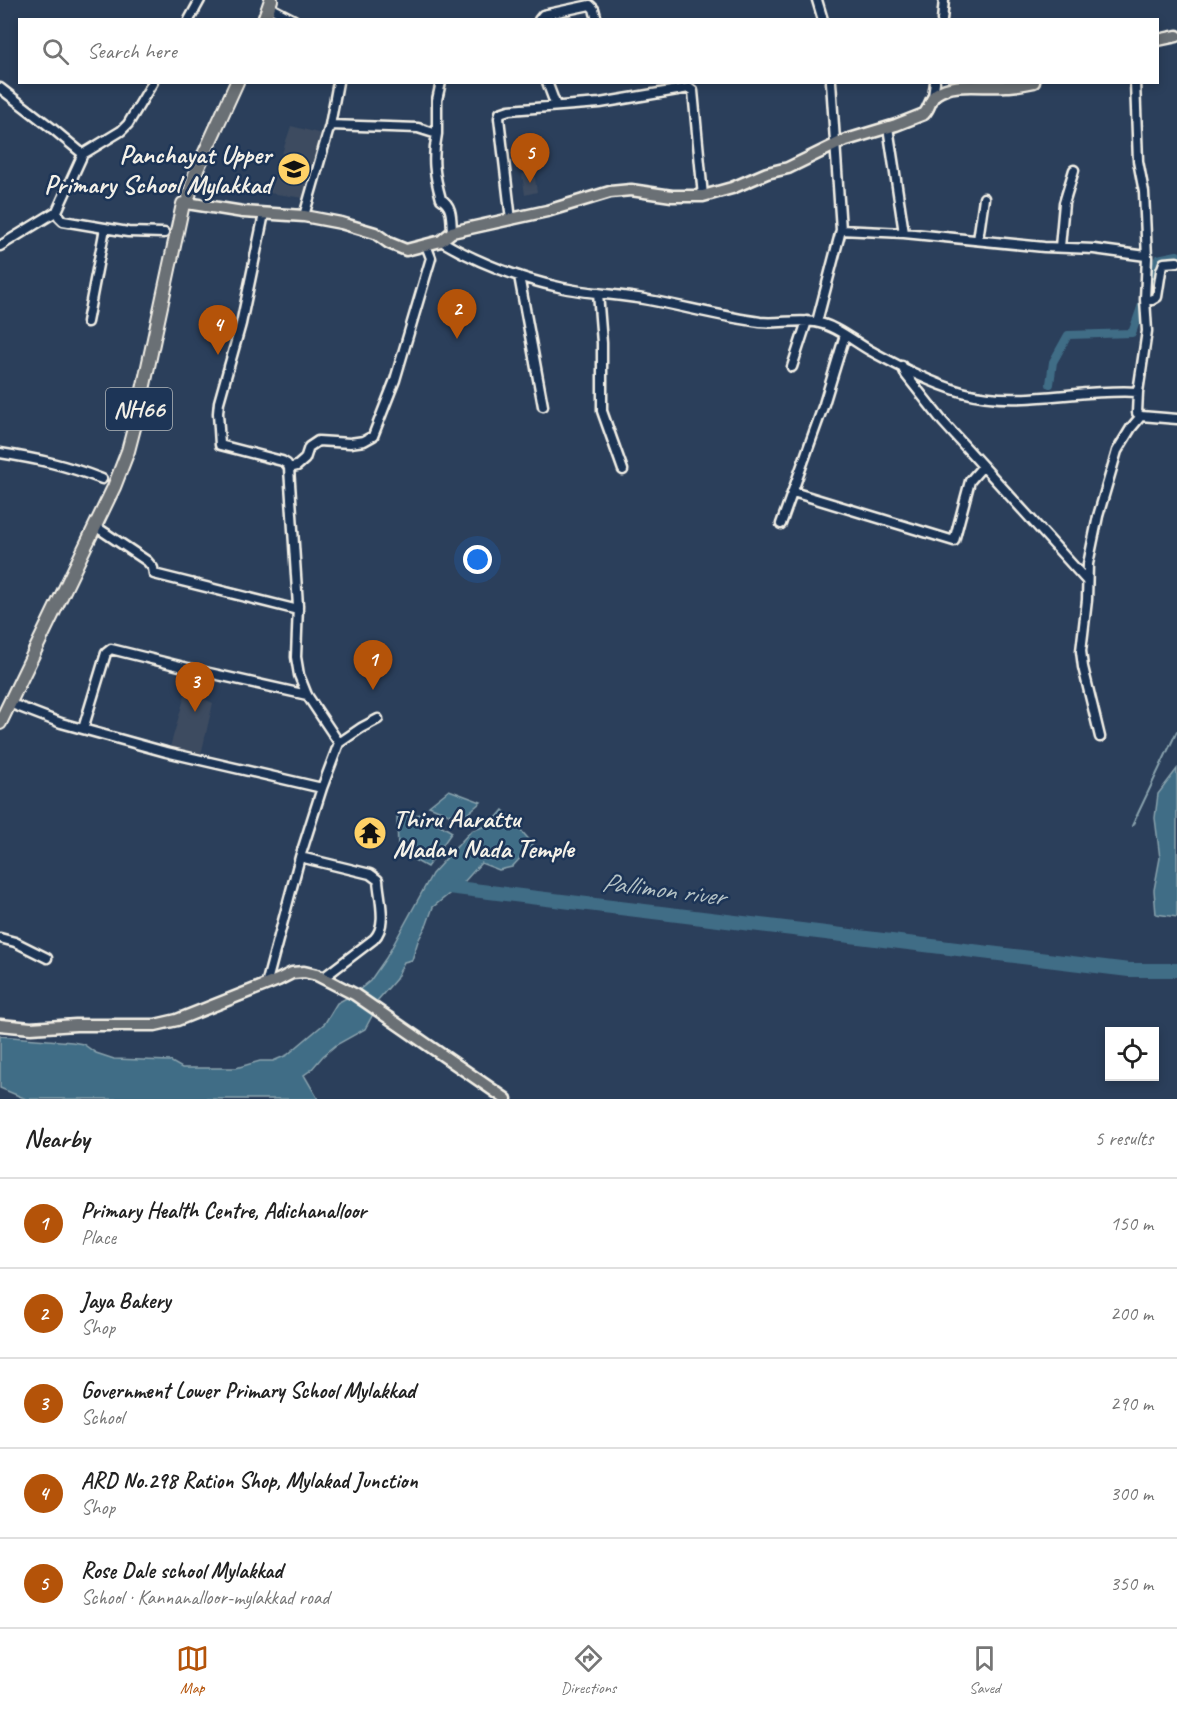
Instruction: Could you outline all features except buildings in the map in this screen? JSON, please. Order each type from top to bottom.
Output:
[{"type":"highway","points":[[265,18],[270,3]]},
{"type":"highway","name":"NH66","points":[[0,723],[114,487],[128,451],[183,204],[187,203],[195,174],[236,84]]},
{"type":"main road","points":[[1159,40],[1177,36]]},
{"type":"main road","points":[[187,203],[264,214],[304,216],[362,229],[406,250],[441,241],[452,232],[547,211],[610,192],[631,190],[672,196],[703,196],[732,188],[767,173],[788,168],[843,141],[924,114],[933,97],[947,88],[1020,84]]},
{"type":"main road","points":[[0,1025],[31,1028],[76,1024],[155,1025],[177,1020],[292,973],[304,972],[354,994],[506,1099]]},
{"type":"street","points":[[190,18],[200,0]]},
{"type":"street","points":[[817,0],[823,18]]},
{"type":"street","points":[[942,18],[944,0]]},
{"type":"street","points":[[270,3],[291,18]]},
{"type":"street","points":[[541,18],[543,15],[590,5],[594,9],[596,18]]},
{"type":"street","points":[[0,246],[57,212],[83,154],[121,131],[128,124],[152,84]]},
{"type":"street","points":[[304,216],[330,125],[338,84]]},
{"type":"street","points":[[440,84],[436,100],[437,134],[433,156],[435,178],[441,199],[447,202],[450,208],[452,232]]},
{"type":"street","points":[[548,84],[556,106]]},
{"type":"street","points":[[817,322],[841,230],[831,84]]},
{"type":"street","points":[[933,97],[935,84]]},
{"type":"street","points":[[1135,84],[1136,140],[1144,192],[1147,331],[1137,413],[1141,416],[1177,419]]},
{"type":"street","points":[[0,88],[83,154]]},
{"type":"street","points":[[511,220],[499,118],[500,113],[509,110],[600,103],[692,89],[703,196]]},
{"type":"street","points":[[330,125],[418,128],[437,134]]},
{"type":"street","points":[[888,127],[904,233]]},
{"type":"street","points":[[1060,247],[1064,203],[1074,170]]},
{"type":"street","points":[[978,240],[984,198]]},
{"type":"street","points":[[57,212],[63,221],[128,232],[164,233]]},
{"type":"street","points":[[264,214],[241,324],[219,402],[220,445],[287,464],[298,610],[296,657],[299,677],[307,695],[339,743]]},
{"type":"street","points":[[87,322],[105,228]]},
{"type":"street","points":[[841,230],[904,233],[1146,256]]},
{"type":"street","points":[[441,241],[466,255],[519,276],[560,288],[647,299],[762,322],[817,322],[902,366],[959,392],[978,396],[1056,397],[1093,392],[1138,392]]},
{"type":"street","points":[[288,468],[297,466],[305,459],[309,447],[318,441],[350,443],[364,441],[373,436],[395,380],[431,258],[426,244]]},
{"type":"street","points":[[1145,299],[1152,300],[1157,297],[1164,263],[1177,262]]},
{"type":"street","points":[[519,276],[543,406]]},
{"type":"street","points":[[598,293],[602,343],[602,411],[623,470]]},
{"type":"street","points":[[792,367],[807,321]]},
{"type":"street","points":[[782,524],[824,404],[845,335]]},
{"type":"street","points":[[902,366],[906,375],[943,422],[1088,581]]},
{"type":"street","points":[[1100,737],[1081,651],[1090,550],[1113,462],[1123,440],[1141,416]]},
{"type":"street","points":[[0,453],[36,458],[71,467],[102,479]]},
{"type":"street","points":[[793,492],[954,541],[970,481],[983,466]]},
{"type":"street","points":[[95,526],[147,561],[153,568],[154,574],[298,610]]},
{"type":"street","points":[[83,729],[106,653],[111,649],[307,695]]},
{"type":"street","points":[[9,703],[61,723],[166,752],[322,788]]},
{"type":"street","points":[[266,985],[300,857],[339,743],[378,719]]},
{"type":"street","points":[[300,857],[370,874],[378,880],[382,924],[380,931],[374,939],[322,978]]},
{"type":"street","points":[[0,938],[15,942],[47,958]]},
{"type":"shaded area","name":"Panchayat Upper Primary School Mylakkad","points":[[291,126],[322,134],[304,198],[269,193]]},
{"type":"shaded area","points":[[534,172],[537,192],[525,195],[522,174]]},
{"type":"shaded area","points":[[192,671],[211,675],[204,699],[213,703],[201,755],[170,747]]},
{"type":"shaded area","points":[[1177,769],[1177,917],[1156,914],[1154,890],[1160,858],[1155,818],[1158,794]]},
{"type":"shaded area","points":[[449,790],[481,802],[461,819],[429,806]]},
{"type":"shaded area","points":[[503,810],[533,844],[512,867],[499,870],[481,863],[464,882],[433,907],[412,960],[404,962],[396,979],[377,1001],[365,1029],[336,1045],[304,1075],[318,1099],[26,1099],[0,1088],[0,1036],[72,1042],[83,1044],[96,1053],[114,1059],[170,1061],[182,1068],[236,1068],[260,1061],[273,1061],[287,1055],[325,1023],[337,1003],[354,994],[370,981],[386,958],[432,874],[471,831],[491,824]]},
{"type":"shaded area","points":[[422,814],[452,832],[427,867],[398,851],[397,817]]},
{"type":"waterway","points":[[1050,384],[1053,362],[1068,335],[1132,333],[1158,259],[1177,255]]},
{"type":"waterway","points":[[1132,826],[1177,731]]},
{"type":"waterway","name":"Pallimon river","points":[[440,886],[1129,970],[1177,970]]},
{"type":"place","name":"Panchayat Upper Primary School Mylakkad","points":[[294,169]]},
{"type":"place","name":"Rose Dale school Mylakkad","points":[[530,183]]},
{"type":"place","name":"Jaya Bakery","points":[[457,339]]},
{"type":"place","name":"ARD No.298 Ration Shop, Mylakad Junction","points":[[218,355]]},
{"type":"place","name":"Primary Health Centre, Adichanalloor","points":[[373,690]]},
{"type":"place","name":"Government Lower Primary School Mylakkad","points":[[195,712]]},
{"type":"place","name":"Thiru Aarattu Madan Nada Temple","points":[[370,833]]}]
